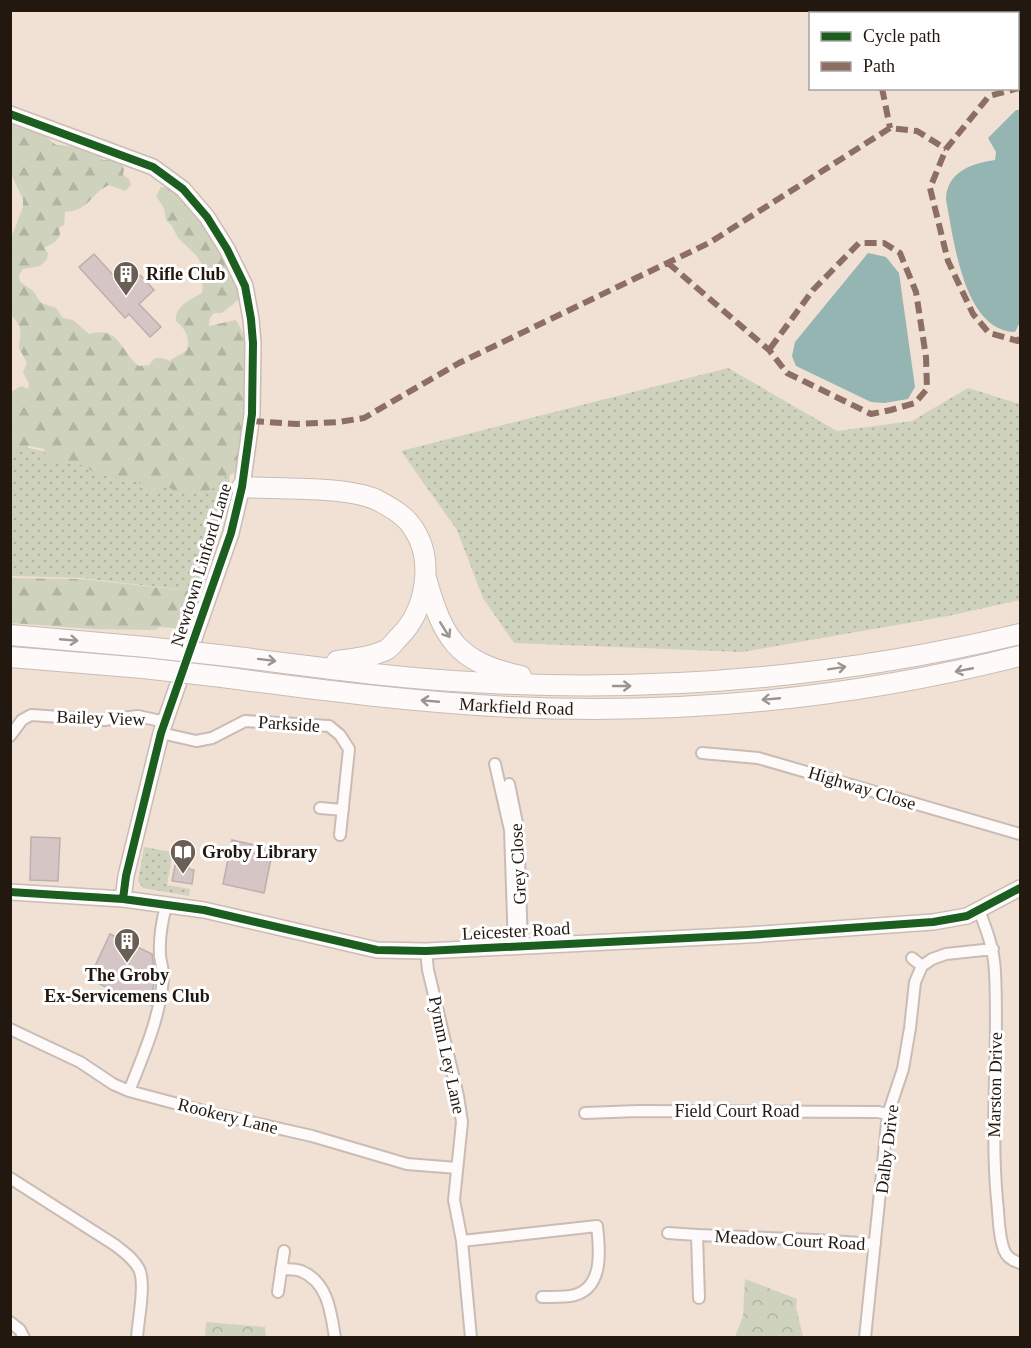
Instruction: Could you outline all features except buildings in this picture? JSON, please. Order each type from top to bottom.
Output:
[{"type":"highway","points":[[242,487],[341,491],[375,499],[399,513],[413,528],[425,560],[422,596],[412,623],[387,649],[361,658],[307,665]]},
{"type":"highway","points":[[425,576],[441,626],[466,654],[485,667],[563,685]]},
{"type":"highway","name":"Markfield Road","points":[[10,635],[146,647],[419,679],[651,686],[819,671],[959,649],[1020,634]]},
{"type":"highway","name":"Markfield Road","points":[[10,657],[142,668],[339,692],[512,707],[598,709],[678,707],[820,695],[969,669],[1020,656]]},
{"type":"street","name":"Newtown Linford Lane","points":[[10,114],[153,167],[170,177],[207,217],[227,249],[245,286],[251,319],[252,414],[242,487],[231,533],[163,728],[126,876],[123,899]]},
{"type":"street","name":"Bailey View","points":[[10,736],[22,720],[31,715],[104,720],[138,716],[163,728]]},
{"type":"street","name":"Parkside","points":[[163,728],[196,741],[212,738],[245,721],[329,726],[340,735],[349,749],[340,836]]},
{"type":"street","name":"Highway Close","points":[[702,753],[758,758],[1020,834]]},
{"type":"street","points":[[495,764],[510,830],[518,945]]},
{"type":"street","name":"Grey Close","points":[[509,784],[518,828],[518,945]]},
{"type":"street","points":[[320,808],[343,810]]},
{"type":"street","name":"Leicester Road","points":[[10,892],[123,899],[204,910],[377,950],[426,951],[748,935],[933,922],[967,916],[1020,888]]},
{"type":"street","points":[[129,1090],[152,1028],[161,990],[163,973],[160,956],[166,906]]},
{"type":"street","name":"Marston Drive","points":[[979,910],[993,949],[996,1012],[994,1164],[1001,1239],[1005,1252],[1016,1262]]},
{"type":"street","points":[[912,958],[922,966],[946,954],[993,949]]},
{"type":"street","name":"Pymm Ley Lane","points":[[426,951],[428,970],[462,1122],[454,1200],[462,1241],[471,1338]]},
{"type":"street","name":"Dalby Drive","points":[[865,1338],[888,1114],[903,1069],[915,982],[922,966]]},
{"type":"street","name":"Rookery Lane","points":[[10,1029],[80,1062],[113,1084],[129,1090],[215,1114],[312,1136],[407,1164],[456,1168]]},
{"type":"street","name":"Field Court Road","points":[[585,1113],[709,1111],[878,1112],[888,1114]]},
{"type":"street","points":[[10,1178],[130,1257],[140,1270],[142,1283],[137,1338]]},
{"type":"street","points":[[462,1241],[597,1226],[600,1250],[598,1272],[589,1288],[572,1296],[542,1297]]},
{"type":"street","points":[[668,1233],[697,1235]]},
{"type":"street","name":"Meadow Court Road","points":[[699,1298],[697,1235],[875,1244]]},
{"type":"street","points":[[278,1292],[284,1251]]},
{"type":"street","points":[[281,1269],[300,1271],[313,1279],[322,1289],[329,1302],[335,1338]]},
{"type":"street","points":[[10,1322],[20,1329],[24,1338]]},
{"type":"green space","points":[[11,123],[18,127],[37,129],[56,145],[83,147],[103,160],[121,162],[124,169],[123,175],[129,179],[131,185],[125,191],[109,185],[85,205],[65,212],[64,225],[59,228],[60,235],[55,242],[44,248],[48,253],[47,259],[40,266],[23,269],[19,275],[20,282],[33,291],[41,303],[56,308],[63,318],[73,320],[89,334],[99,332],[114,337],[139,366],[149,365],[155,358],[170,361],[187,350],[186,334],[176,321],[176,316],[184,304],[202,293],[203,286],[199,274],[203,266],[196,255],[178,238],[166,220],[164,208],[156,196],[161,187],[175,186],[199,213],[204,228],[225,258],[241,296],[222,313],[214,313],[210,318],[209,326],[236,320],[249,344],[257,371],[241,431],[239,471],[225,477],[216,487],[207,491],[175,491],[168,487],[150,492],[138,482],[122,482],[115,476],[98,476],[81,465],[52,462],[46,457],[44,449],[29,446],[11,449],[11,392],[21,386],[28,389],[29,384],[23,372],[27,363],[19,348],[20,327],[11,315],[11,238],[23,207],[23,199],[11,174]]},
{"type":"green space","points":[[728,368],[837,431],[912,421],[968,388],[1020,404],[1020,600],[948,616],[742,652],[514,643],[483,598],[457,530],[401,451]]},
{"type":"green space","points":[[11,444],[114,467],[230,471],[228,504],[202,592],[81,578],[11,576]]},
{"type":"green space","points":[[10,578],[81,579],[201,592],[184,629],[160,627],[155,630],[93,629],[11,623]]},
{"type":"green space","points":[[144,847],[188,855],[188,860],[172,857],[167,885],[190,889],[189,896],[143,888],[138,881]]},
{"type":"green space","points":[[745,1279],[797,1299],[796,1307],[803,1337],[735,1337],[743,1316]]},
{"type":"green space","points":[[206,1322],[265,1327],[266,1337],[205,1337]]},
{"type":"water","points":[[1016,110],[1020,110],[1020,322],[1015,332],[997,328],[983,316],[972,300],[958,259],[946,200],[950,183],[961,171],[995,160],[996,152],[988,138]]},
{"type":"water","points":[[868,253],[886,257],[899,273],[915,387],[908,399],[884,403],[871,402],[796,366],[792,356],[795,342]]},
{"type":"marked path","points":[[882,90],[890,128]]},
{"type":"marked path","points":[[1012,90],[989,96],[946,149],[930,188],[948,261],[973,314],[989,333],[1018,341],[1020,338]]},
{"type":"marked path","points":[[252,421],[297,424],[364,418],[459,363],[709,243],[890,128],[917,131],[946,149]]},
{"type":"marked path","points":[[668,263],[769,350],[787,373],[871,414],[915,403],[927,389],[926,357],[916,292],[900,253],[884,243],[859,243],[813,290],[769,350]]},
{"type":"cycle path","points":[[10,114],[153,167],[183,189],[207,217],[227,249],[245,286],[251,319],[252,414],[242,487],[231,533],[161,733],[126,876],[123,899]]},
{"type":"cycle path","points":[[10,892],[123,899],[204,910],[377,950],[426,951],[748,935],[933,922],[967,916],[1020,888]]},
{"type":"place","name":"Rifle Club","points":[[126,297]]},
{"type":"place","name":"Groby Library","points":[[183,875]]},
{"type":"place","name":"The Groby Ex-Servicemens Club","points":[[127,964]]}]
